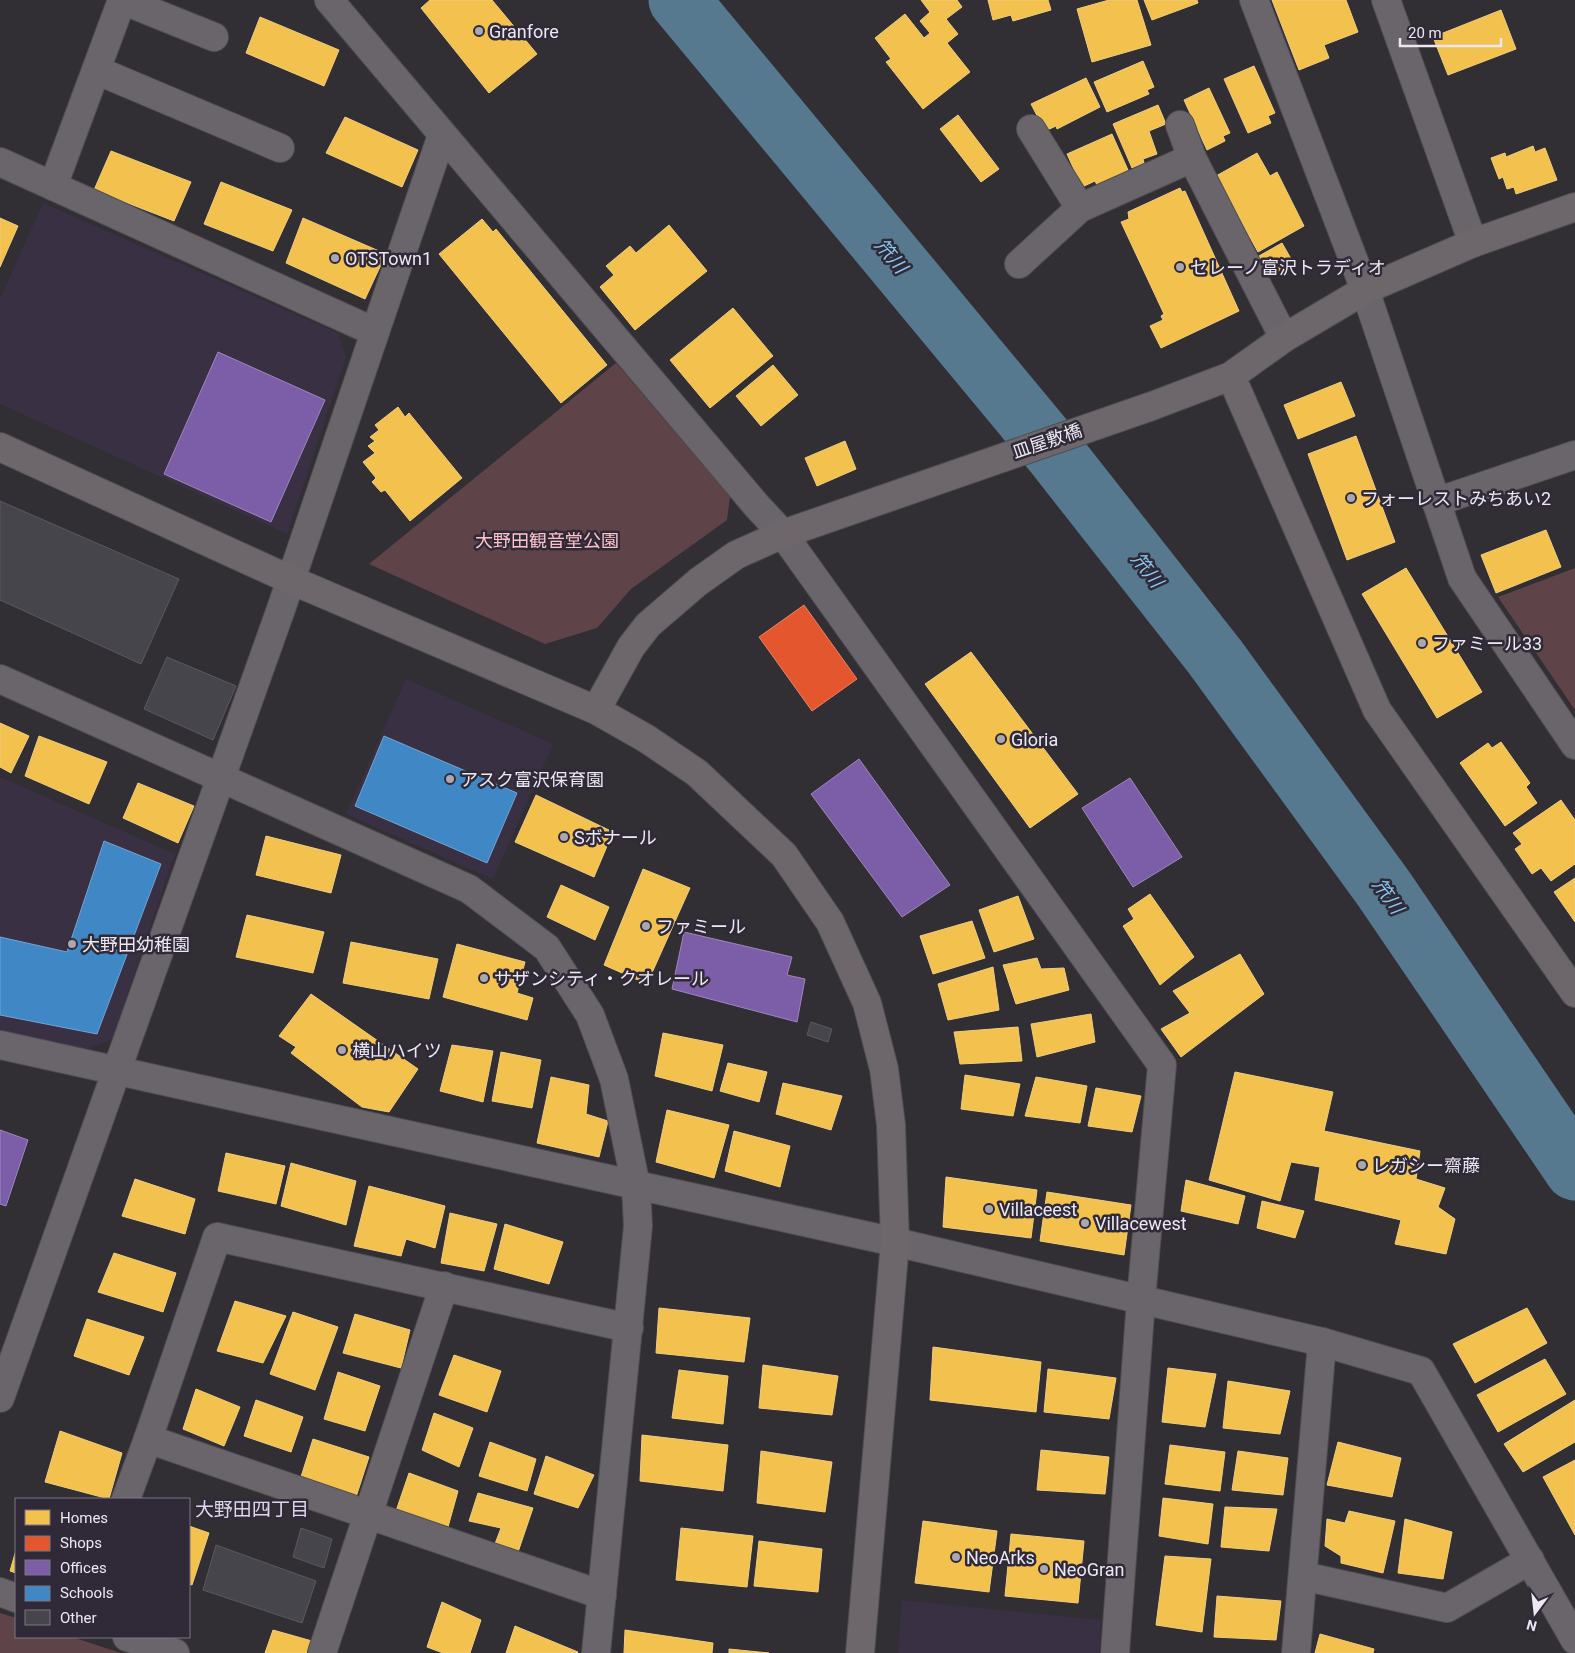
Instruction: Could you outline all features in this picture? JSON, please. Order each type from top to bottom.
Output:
[{"type":"street","points":[[53,186],[122,0],[214,37]]},
{"type":"street","points":[[330,0],[442,135],[756,505],[783,534],[1162,1065],[1140,1300],[1114,1653]]},
{"type":"street","points":[[1254,0],[1365,290],[1462,578],[1575,745]]},
{"type":"street","points":[[1386,0],[1473,243]]},
{"type":"street","points":[[96,70],[280,148]]},
{"type":"street","points":[[1180,125],[1192,158],[1284,338]]},
{"type":"street","points":[[1031,129],[1080,208]]},
{"type":"street","points":[[0,1398],[291,580],[442,135]]},
{"type":"street","points":[[1019,264],[1080,208],[1192,158]]},
{"type":"street","points":[[0,162],[375,332]]},
{"type":"street","name":"皿屋敷橋","points":[[596,710],[631,647],[648,625],[698,582],[736,555],[783,534],[1231,376],[1284,338],[1365,290],[1473,243],[1575,207]]},
{"type":"street","points":[[1231,376],[1377,710],[1575,993]]},
{"type":"street","points":[[0,447],[291,580],[596,710],[647,739],[697,773],[784,855],[830,922],[867,1003],[884,1069],[891,1125],[895,1242],[890,1326],[860,1653]]},
{"type":"street","points":[[1436,502],[1575,455]]},
{"type":"street","points":[[0,679],[469,889],[547,948],[590,1015],[614,1079],[636,1186],[638,1226],[596,1653]]},
{"type":"street","points":[[0,1045],[117,1069],[636,1186],[895,1242],[1322,1342],[1421,1371],[1575,1640]]},
{"type":"street","points":[[126,1498],[217,1237],[629,1328]]},
{"type":"street","points":[[322,1653],[444,1286]]},
{"type":"street","points":[[1296,1653],[1322,1342]]},
{"type":"street","points":[[148,1439],[366,1516],[602,1595]]},
{"type":"street","points":[[1303,1576],[1447,1608],[1530,1560]]},
{"type":"street","points":[[0,1592],[15,1598]]},
{"type":"street","points":[[131,1638],[175,1653]]},
{"type":"shaded area","points":[[43,203],[338,333],[346,357],[287,534],[0,404],[0,299]]},
{"type":"shaded area","name":"アスク富沢保育園","points":[[406,679],[553,744],[493,879],[346,814]]},
{"type":"shaded area","name":"大野田幼稚園","points":[[0,777],[175,854],[112,1039],[78,1052],[0,1034]]},
{"type":"shaded area","points":[[902,1600],[1101,1620],[1099,1653],[898,1653]]},
{"type":"green space","name":"大野田観音堂公園","points":[[616,363],[730,497],[727,520],[631,589],[597,628],[545,644],[369,564]]},
{"type":"green space","points":[[1575,568],[1575,710],[1498,597]]},
{"type":"green space","points":[[0,1613],[15,1618],[15,1638],[75,1638],[121,1653],[0,1653]]},
{"type":"building: Homes","name":"Granfore","points":[[430,0],[492,0],[537,54],[489,93],[421,8]]},
{"type":"building: Homes","points":[[921,0],[957,0],[962,7],[946,19],[958,34],[947,43],[970,72],[923,109],[886,62],[891,59],[875,38],[905,14],[924,38],[930,33],[920,21],[930,12]]},
{"type":"building: Homes","points":[[988,0],[1048,0],[1051,10],[1013,21],[1011,15],[993,20]]},
{"type":"building: Homes","points":[[1109,0],[1137,0],[1151,45],[1092,62],[1077,9]]},
{"type":"building: Homes","points":[[1144,0],[1197,0],[1198,3],[1152,20]]},
{"type":"building: Homes","points":[[1272,0],[1346,0],[1358,32],[1324,45],[1329,58],[1299,70]]},
{"type":"building: Homes","points":[[1501,10],[1516,49],[1448,75],[1433,37]]},
{"type":"building: Homes","points":[[260,17],[339,50],[324,86],[246,53]]},
{"type":"building: Homes","points":[[1143,61],[1154,87],[1147,90],[1149,94],[1107,112],[1094,82]]},
{"type":"building: Homes","points":[[1254,66],[1275,113],[1268,116],[1271,123],[1248,133],[1224,79]]},
{"type":"building: Homes","points":[[1086,78],[1100,107],[1057,129],[1056,126],[1045,131],[1031,104]]},
{"type":"building: Homes","points":[[1209,88],[1230,133],[1223,136],[1225,141],[1207,150],[1184,100]]},
{"type":"building: Homes","points":[[1158,105],[1166,124],[1149,131],[1157,154],[1143,159],[1144,163],[1132,168],[1113,124]]},
{"type":"building: Homes","points":[[958,115],[999,169],[981,182],[940,129]]},
{"type":"building: Homes","points":[[345,117],[418,150],[402,187],[326,153]]},
{"type":"building: Homes","points":[[1112,134],[1128,170],[1097,185],[1095,181],[1082,187],[1067,154]]},
{"type":"building: Homes","points":[[1533,146],[1535,152],[1545,148],[1557,180],[1516,194],[1514,187],[1507,189],[1503,177],[1499,179],[1491,158],[1505,153],[1506,157]]},
{"type":"building: Homes","points":[[111,151],[191,182],[174,221],[94,190]]},
{"type":"building: Homes","points":[[1257,153],[1270,176],[1277,172],[1304,226],[1258,252],[1216,176]]},
{"type":"building: Homes","points":[[221,182],[292,210],[273,251],[204,224]]},
{"type":"building: Homes","name":"セレーノ富沢トラディオ","points":[[1180,188],[1182,192],[1185,191],[1239,311],[1161,348],[1150,326],[1163,320],[1161,316],[1164,314],[1121,222],[1129,219],[1128,212]]},
{"type":"building: Homes","points":[[0,218],[18,226],[0,267]]},
{"type":"building: Homes","name":"OTSTown1","points":[[303,218],[386,254],[365,299],[286,263]]},
{"type":"building: Homes","points":[[482,219],[493,232],[496,229],[607,365],[561,403],[439,254]]},
{"type":"building: Homes","points":[[669,225],[707,271],[635,330],[600,287],[614,275],[606,266],[630,246],[636,253]]},
{"type":"building: Homes","points":[[1282,243],[1294,264],[1271,276],[1259,256]]},
{"type":"building: Homes","points":[[733,308],[773,356],[710,408],[670,360]]},
{"type":"building: Homes","points":[[773,365],[798,395],[761,426],[736,396]]},
{"type":"building: Homes","points":[[1341,382],[1355,416],[1298,439],[1284,405]]},
{"type":"building: Homes","points":[[398,407],[405,417],[409,413],[462,478],[410,521],[385,490],[381,492],[372,482],[376,478],[363,462],[375,453],[368,446],[375,441],[370,437],[379,430],[375,425]]},
{"type":"building: Homes","name":"フォーレストみちあい2","points":[[1356,436],[1395,542],[1347,560],[1308,454]]},
{"type":"building: Homes","points":[[845,441],[856,469],[817,486],[805,458]]},
{"type":"building: Homes","points":[[1546,530],[1561,567],[1496,593],[1481,555]]},
{"type":"building: Homes","name":"ファミール33","points":[[1406,568],[1482,692],[1437,718],[1362,594]]},
{"type":"building: Homes","name":"Gloria","points":[[971,652],[1078,794],[1030,828],[925,684]]},
{"type":"building: Homes","points":[[0,723],[29,736],[11,773],[0,767]]},
{"type":"building: Homes","points":[[39,736],[107,762],[89,804],[25,776]]},
{"type":"building: Homes","points":[[1501,742],[1530,783],[1526,787],[1537,803],[1505,826],[1460,763],[1488,743],[1492,748]]},
{"type":"building: Homes","points":[[138,783],[194,806],[178,843],[123,818]]},
{"type":"building: Homes","name":"Sボナール","points":[[536,795],[613,832],[594,877],[515,842]]},
{"type":"building: Homes","points":[[1561,800],[1575,820],[1575,864],[1551,881],[1541,868],[1532,874],[1515,849],[1522,844],[1513,833]]},
{"type":"building: Homes","points":[[266,836],[341,855],[331,893],[256,875]]},
{"type":"building: Homes","name":"ファミール","points":[[643,869],[690,888],[647,984],[604,965]]},
{"type":"building: Homes","points":[[1575,878],[1575,922],[1554,892]]},
{"type":"building: Homes","points":[[561,885],[609,907],[595,940],[547,917]]},
{"type":"building: Homes","points":[[1150,894],[1194,957],[1160,985],[1123,926],[1134,919],[1128,909]]},
{"type":"building: Homes","points":[[1018,896],[1034,939],[994,952],[979,910]]},
{"type":"building: Homes","points":[[247,915],[324,932],[313,973],[236,957]]},
{"type":"building: Homes","points":[[972,921],[985,958],[933,974],[920,936]]},
{"type":"building: Homes","points":[[351,942],[438,959],[429,999],[343,983]]},
{"type":"building: Homes","name":"サザンシティ・クオレール","points":[[457,944],[525,962],[517,993],[533,998],[527,1020],[443,997]]},
{"type":"building: Homes","points":[[1240,954],[1264,994],[1181,1057],[1161,1029],[1190,1013],[1173,991]]},
{"type":"building: Homes","points":[[1037,958],[1041,969],[1064,968],[1069,990],[1016,1004],[1003,965]]},
{"type":"building: Homes","points":[[993,967],[999,1010],[948,1020],[938,984]]},
{"type":"building: Homes","name":"横山ハイツ","points":[[311,994],[418,1069],[389,1112],[362,1107],[291,1053],[296,1047],[279,1036]]},
{"type":"building: Homes","points":[[1091,1014],[1095,1042],[1037,1057],[1031,1024]]},
{"type":"building: Homes","points":[[1018,1027],[1022,1061],[960,1064],[954,1032]]},
{"type":"building: Homes","points":[[663,1033],[723,1045],[712,1091],[655,1076]]},
{"type":"building: Homes","points":[[452,1045],[493,1051],[483,1102],[440,1091]]},
{"type":"building: Homes","points":[[501,1052],[541,1060],[532,1108],[492,1101]]},
{"type":"building: Homes","points":[[728,1063],[767,1072],[759,1102],[720,1091]]},
{"type":"building: Homes","name":"レガシー齋藤","points":[[1235,1072],[1333,1092],[1324,1131],[1420,1151],[1416,1179],[1445,1188],[1438,1207],[1455,1219],[1446,1254],[1395,1244],[1401,1220],[1315,1200],[1320,1167],[1291,1162],[1280,1201],[1209,1180]]},
{"type":"building: Homes","points":[[965,1075],[1020,1084],[1013,1116],[961,1109]]},
{"type":"building: Homes","points":[[551,1077],[589,1085],[586,1114],[608,1121],[599,1157],[537,1143]]},
{"type":"building: Homes","points":[[1036,1077],[1087,1086],[1080,1123],[1025,1116]]},
{"type":"building: Homes","points":[[783,1083],[842,1096],[831,1130],[776,1114]]},
{"type":"building: Homes","points":[[1096,1088],[1141,1096],[1132,1132],[1088,1126]]},
{"type":"building: Homes","points":[[667,1110],[729,1125],[714,1178],[656,1162]]},
{"type":"building: Homes","points":[[734,1131],[790,1146],[780,1187],[725,1171]]},
{"type":"building: Homes","points":[[226,1153],[285,1166],[276,1204],[218,1191]]},
{"type":"building: Homes","points":[[291,1163],[356,1181],[346,1225],[281,1206]]},
{"type":"building: Homes","name":"Villaceest","points":[[946,1177],[1037,1190],[1031,1238],[943,1227]]},
{"type":"building: Homes","points":[[135,1179],[195,1199],[185,1234],[122,1216]]},
{"type":"building: Homes","points":[[1186,1180],[1245,1196],[1238,1224],[1181,1211]]},
{"type":"building: Homes","points":[[369,1186],[445,1206],[435,1248],[406,1239],[401,1256],[354,1246]]},
{"type":"building: Homes","name":"Villacewest","points":[[1047,1192],[1131,1205],[1124,1255],[1040,1241]]},
{"type":"building: Homes","points":[[1262,1201],[1304,1211],[1295,1238],[1257,1228]]},
{"type":"building: Homes","points":[[450,1213],[497,1224],[484,1271],[441,1263]]},
{"type":"building: Homes","points":[[505,1224],[563,1242],[549,1284],[494,1269]]},
{"type":"building: Homes","points":[[114,1253],[176,1273],[163,1312],[98,1292]]},
{"type":"building: Homes","points":[[235,1301],[286,1316],[263,1363],[217,1351]]},
{"type":"building: Homes","points":[[659,1308],[750,1318],[744,1362],[656,1353]]},
{"type":"building: Homes","points":[[1527,1308],[1547,1343],[1475,1383],[1453,1344]]},
{"type":"building: Homes","points":[[293,1312],[338,1327],[315,1390],[270,1374]]},
{"type":"building: Homes","points":[[355,1314],[410,1330],[401,1368],[343,1353]]},
{"type":"building: Homes","points":[[87,1319],[144,1337],[129,1375],[74,1356]]},
{"type":"building: Homes","points":[[933,1347],[1041,1362],[1036,1412],[930,1400]]},
{"type":"building: Homes","points":[[454,1355],[501,1371],[487,1412],[439,1395]]},
{"type":"building: Homes","points":[[1545,1359],[1566,1394],[1498,1432],[1477,1395]]},
{"type":"building: Homes","points":[[763,1365],[838,1376],[832,1415],[759,1408]]},
{"type":"building: Homes","points":[[1168,1368],[1216,1374],[1205,1427],[1162,1422]]},
{"type":"building: Homes","points":[[1048,1369],[1116,1378],[1109,1419],[1044,1412]]},
{"type":"building: Homes","points":[[679,1370],[728,1376],[723,1424],[672,1418]]},
{"type":"building: Homes","points":[[338,1372],[380,1386],[365,1431],[324,1419]]},
{"type":"building: Homes","points":[[1228,1381],[1290,1391],[1280,1434],[1223,1428]]},
{"type":"building: Homes","points":[[196,1389],[240,1407],[224,1446],[183,1429]]},
{"type":"building: Homes","points":[[256,1400],[303,1417],[291,1452],[244,1436]]},
{"type":"building: Homes","points":[[1575,1400],[1575,1442],[1523,1472],[1504,1444]]},
{"type":"building: Homes","points":[[434,1413],[473,1428],[459,1467],[422,1450]]},
{"type":"building: Homes","points":[[60,1431],[122,1453],[109,1498],[45,1482]]},
{"type":"building: Homes","points":[[642,1435],[728,1445],[723,1491],[640,1481]]},
{"type":"building: Homes","points":[[313,1439],[369,1457],[356,1497],[300,1480]]},
{"type":"building: Homes","points":[[490,1442],[536,1459],[527,1491],[479,1476]]},
{"type":"building: Homes","points":[[1338,1442],[1401,1458],[1392,1497],[1327,1485]]},
{"type":"building: Homes","points":[[1170,1445],[1225,1452],[1220,1491],[1165,1484]]},
{"type":"building: Homes","points":[[1041,1450],[1109,1457],[1105,1494],[1037,1490]]},
{"type":"building: Homes","points":[[761,1451],[832,1462],[825,1512],[757,1503]]},
{"type":"building: Homes","points":[[1238,1451],[1288,1458],[1283,1495],[1232,1490]]},
{"type":"building: Homes","points":[[546,1456],[594,1475],[578,1508],[534,1494]]},
{"type":"building: Homes","points":[[1575,1460],[1575,1535],[1543,1477]]},
{"type":"building: Homes","points":[[409,1473],[458,1491],[448,1527],[396,1511]]},
{"type":"building: Homes","points":[[478,1493],[533,1508],[516,1558],[493,1549],[501,1528],[469,1521]]},
{"type":"building: Homes","points":[[1163,1498],[1213,1504],[1208,1544],[1159,1536]]},
{"type":"building: Homes","points":[[1225,1507],[1277,1509],[1269,1551],[1221,1547]]},
{"type":"building: Homes","points":[[1349,1511],[1395,1521],[1383,1573],[1341,1563],[1341,1556],[1325,1546],[1327,1519],[1345,1523]]},
{"type":"building: Homes","points":[[1405,1519],[1452,1532],[1443,1579],[1398,1573]]},
{"type":"building: Homes","name":"NeoArks","points":[[923,1521],[997,1531],[989,1592],[915,1583]]},
{"type":"building: Homes","points":[[190,1526],[209,1533],[192,1585],[190,1584]]},
{"type":"building: Homes","points":[[681,1528],[753,1536],[747,1587],[676,1580]]},
{"type":"building: Homes","name":"NeoGran","points":[[1011,1534],[1084,1541],[1078,1603],[1005,1596]]},
{"type":"building: Homes","points":[[759,1541],[822,1549],[818,1592],[754,1586]]},
{"type":"building: Homes","points":[[15,1554],[15,1573],[10,1571]]},
{"type":"building: Homes","points":[[1165,1556],[1211,1559],[1202,1632],[1156,1625]]},
{"type":"building: Homes","points":[[1217,1596],[1281,1601],[1276,1640],[1214,1637]]},
{"type":"building: Homes","points":[[442,1602],[481,1620],[470,1653],[443,1653],[427,1647]]},
{"type":"building: Homes","points":[[515,1626],[578,1652],[506,1653]]},
{"type":"building: Homes","points":[[273,1630],[312,1641],[308,1653],[265,1653]]},
{"type":"building: Homes","points":[[625,1630],[713,1643],[712,1653],[624,1653]]},
{"type":"building: Homes","points":[[1320,1634],[1374,1649],[1373,1653],[1315,1653]]},
{"type":"building: Homes","points":[[729,1649],[769,1653],[729,1653]]},
{"type":"building: Shops","points":[[804,605],[857,679],[812,711],[759,637]]},
{"type":"building: Offices","points":[[218,352],[325,400],[271,522],[164,474]]},
{"type":"building: Offices","points":[[859,759],[950,885],[902,917],[811,794]]},
{"type":"building: Offices","points":[[1130,778],[1182,857],[1133,887],[1082,808]]},
{"type":"building: Offices","points":[[684,932],[792,957],[787,975],[805,979],[797,1022],[672,989]]},
{"type":"building: Offices","points":[[0,1130],[28,1140],[6,1206],[0,1204]]},
{"type":"building: Schools","points":[[384,736],[517,793],[487,863],[355,806]]},
{"type":"building: Schools","points":[[104,841],[161,864],[97,1034],[0,1015],[0,937],[67,952]]},
{"type":"building: Other","points":[[0,501],[179,579],[141,664],[0,600]]},
{"type":"building: Other","points":[[167,657],[236,686],[213,740],[144,709]]},
{"type":"building: Other","points":[[811,1022],[832,1029],[828,1042],[807,1035]]},
{"type":"building: Other","points":[[301,1528],[332,1539],[324,1568],[293,1557]]},
{"type":"building: Other","points":[[216,1545],[316,1581],[302,1623],[203,1590]]},
{"type":"waterway","name":"笊川","points":[[679,0],[1053,451],[1215,657],[1384,889],[1575,1170]]},
{"type":"place","name":"Granfore","points":[[479,31]]},
{"type":"place","name":"OTSTown1","points":[[335,258]]},
{"type":"place","name":"セレーノ富沢トラディオ","points":[[1180,267]]},
{"type":"place","name":"フォーレストみちあい2","points":[[1351,498]]},
{"type":"place","name":"ファミール33","points":[[1422,643]]},
{"type":"place","name":"Gloria","points":[[1001,739]]},
{"type":"place","name":"アスク富沢保育園","points":[[450,779]]},
{"type":"place","name":"Sボナール","points":[[564,837]]},
{"type":"place","name":"ファミール","points":[[646,926]]},
{"type":"place","name":"大野田幼稚園","points":[[72,944]]},
{"type":"place","name":"サザンシティ・クオレール","points":[[484,978]]},
{"type":"place","name":"横山ハイツ","points":[[342,1050]]},
{"type":"place","name":"レガシー齋藤","points":[[1362,1165]]},
{"type":"place","name":"Villaceest","points":[[989,1209]]},
{"type":"place","name":"Villacewest","points":[[1085,1223]]},
{"type":"place","name":"NeoArks","points":[[956,1557]]},
{"type":"place","name":"NeoGran","points":[[1044,1569]]},
{"type":"district","name":"大野田四丁目","points":[[252,1509]]}]
